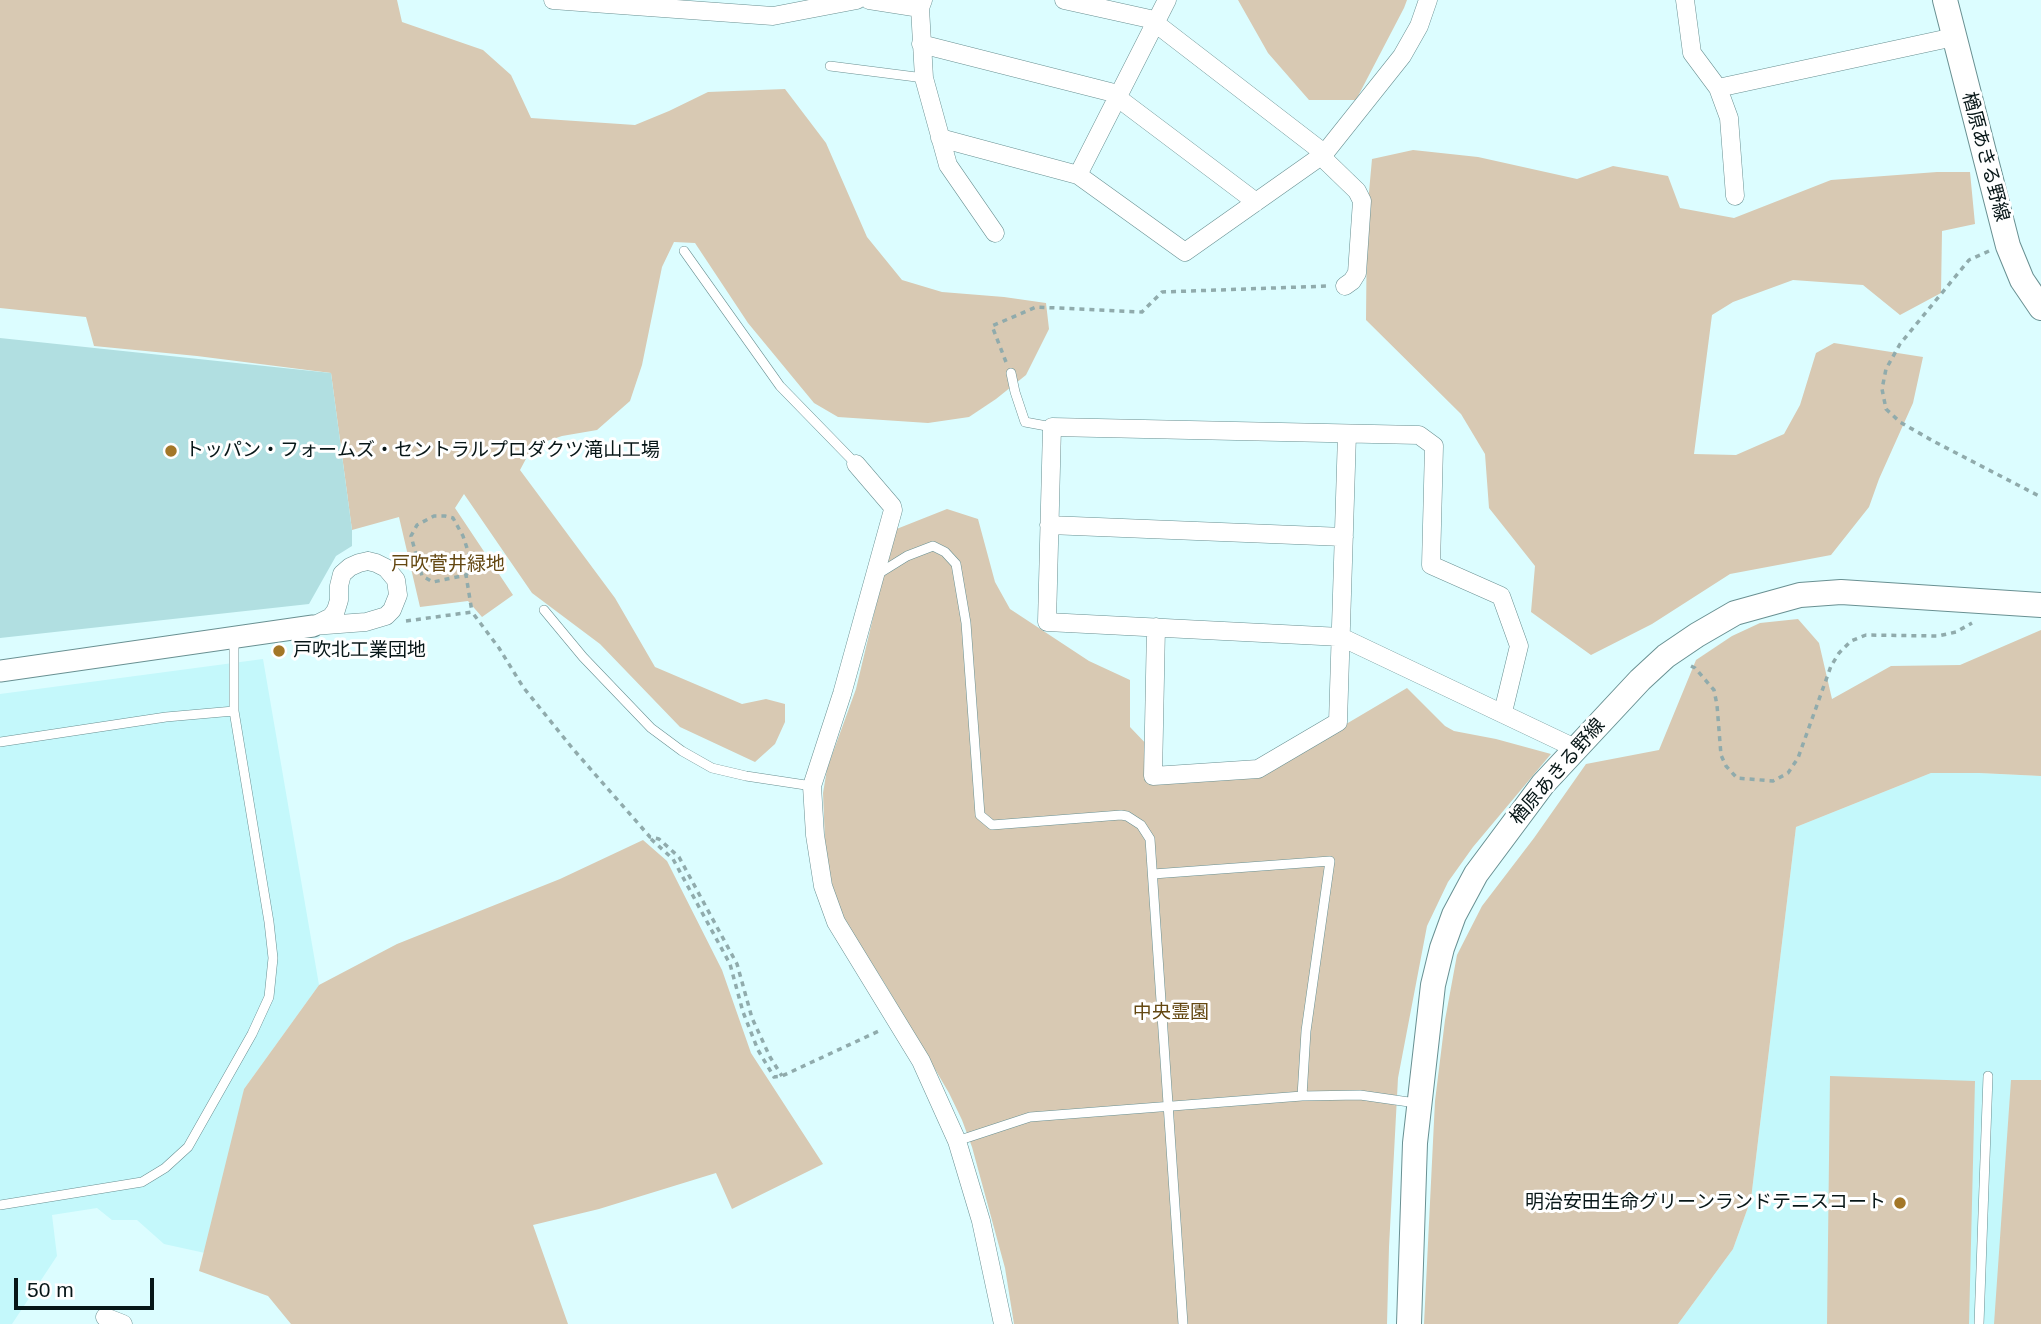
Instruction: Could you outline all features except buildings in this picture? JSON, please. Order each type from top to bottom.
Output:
[{"type":"main road","name":"楢原あきる野線","points":[[1945,0],[2008,246],[2022,280],[2041,308]]},
{"type":"main road","name":"楢原あきる野線","points":[[1409,1324],[1411,1219],[1419,1103],[1433,985],[1442,948],[1454,915],[1476,874],[1543,784],[1640,680],[1666,656],[1735,613],[1800,595],[1841,592],[2041,605]]},
{"type":"street","points":[[553,0],[774,16],[858,0]]},
{"type":"street","points":[[869,0],[921,4],[924,78],[948,165],[995,233]]},
{"type":"street","points":[[1064,0],[1150,19],[1320,149],[1327,162],[1357,191],[1362,201],[1357,273],[1345,286]]},
{"type":"street","points":[[1078,175],[1167,0]]},
{"type":"street","points":[[940,138],[1078,175],[1185,252],[1324,155],[1402,56],[1419,26],[1428,0]]},
{"type":"street","points":[[1685,0],[1692,53],[1718,88],[1729,118],[1735,196]]},
{"type":"street","points":[[1718,88],[1954,37]]},
{"type":"street","points":[[921,44],[1110,92],[1256,202]]},
{"type":"street","points":[[1503,712],[1519,646],[1501,596],[1431,565],[1434,446],[1419,435],[1052,427],[1047,622],[1341,637],[1577,749]]},
{"type":"street","points":[[1156,627],[1153,776],[1258,769],[1338,722],[1347,434]]},
{"type":"street","points":[[856,464],[892,506],[876,575],[812,786],[815,835],[823,886],[836,922],[921,1061],[957,1141],[981,1221],[1003,1324]]},
{"type":"street","points":[[1049,526],[1344,537]]},
{"type":"street","points":[[0,671],[313,626],[366,622],[386,616],[392,610],[398,595],[396,580],[386,568],[376,563],[359,563],[350,567],[342,574],[336,610],[331,617],[313,626]]},
{"type":"street","points":[[105,1317],[123,1324]]},
{"type":"lane","points":[[830,66],[924,78]]},
{"type":"lane","points":[[684,251],[780,386],[856,464]]},
{"type":"lane","points":[[1011,373],[1025,422],[1052,427]]},
{"type":"lane","points":[[876,575],[907,556],[933,546],[945,552],[956,565],[965,623],[980,815],[992,825],[1127,816],[1141,825],[1148,834],[1153,874],[1183,1324]]},
{"type":"lane","points":[[544,610],[583,657],[651,727],[682,751],[712,768],[723,771],[812,786]]},
{"type":"lane","points":[[0,1205],[142,1182],[165,1168],[188,1147],[252,1034],[270,996],[273,958],[269,922],[234,711],[234,637]]},
{"type":"lane","points":[[0,742],[166,717],[234,711]]},
{"type":"lane","points":[[1153,874],[1330,861],[1306,1031],[1302,1096]]},
{"type":"lane","points":[[1979,1324],[1988,1076]]},
{"type":"lane","points":[[957,1141],[1030,1117],[1302,1096],[1360,1095],[1419,1103]]},
{"type":"path","points":[[2008,246],[1981,253],[1969,260],[1956,274],[1900,344],[1886,369],[1882,389],[1886,409],[1900,422],[2041,497]]},
{"type":"path","points":[[1011,373],[992,327],[1036,307],[1142,312],[1163,292],[1345,286]]},
{"type":"path","points":[[466,575],[433,582],[422,576],[411,536],[417,525],[434,516],[453,518],[471,559],[472,568],[466,575],[472,612],[523,687],[581,758],[650,837],[673,859],[730,964],[743,1012],[758,1050],[774,1077],[782,1076],[898,1022]]},
{"type":"path","points":[[1666,656],[1695,668],[1714,690],[1721,755],[1726,766],[1737,778],[1773,781],[1788,773],[1798,758],[1831,666],[1851,641],[1866,635],[1938,636],[1956,632],[1978,619],[1995,601]]},
{"type":"path","points":[[407,621],[472,612]]},
{"type":"path","points":[[650,837],[659,839],[679,857],[737,964],[752,1018],[782,1076]]},
{"type":"shaded area","points":[[263,659],[319,985],[244,1089],[214,1255],[164,1244],[137,1220],[112,1220],[97,1208],[52,1215],[57,1256],[12,1324],[0,1324],[0,694]]},
{"type":"shaded area","points":[[1931,773],[2041,776],[2041,1324],[1678,1324],[1733,1249],[1751,1199],[1796,827]]},
{"type":"green space","name":"戸吹菅井緑地","points":[[0,0],[397,0],[402,22],[483,50],[511,75],[531,118],[635,125],[708,92],[785,89],[826,143],[867,237],[902,280],[942,292],[1046,303],[1049,329],[1026,375],[969,417],[928,423],[838,417],[814,403],[748,323],[695,243],[674,242],[662,267],[642,365],[630,401],[597,430],[562,436],[538,444],[528,455],[520,470],[615,598],[655,667],[742,704],[766,699],[785,704],[785,722],[775,744],[755,762],[680,727],[600,644],[532,593],[464,494],[455,508],[513,595],[482,617],[468,601],[420,607],[399,517],[352,530],[331,373],[94,346],[86,317],[0,308]]},
{"type":"green space","points":[[1238,0],[1407,0],[1356,100],[1309,100],[1268,53]]},
{"type":"green space","points":[[1413,150],[1478,157],[1577,179],[1613,166],[1668,176],[1680,208],[1734,218],[1831,180],[1970,172],[1975,224],[1942,231],[1941,293],[1900,315],[1863,285],[1793,280],[1733,302],[1712,315],[1694,454],[1736,455],[1784,434],[1800,405],[1816,353],[1834,343],[1923,357],[1913,403],[1869,507],[1831,555],[1730,574],[1652,624],[1591,655],[1531,612],[1535,566],[1489,508],[1485,454],[1461,414],[1366,320],[1367,214],[1372,159]]},
{"type":"green space","name":"中央霊園","points":[[947,509],[978,519],[995,582],[1010,609],[1089,661],[1130,680],[1130,727],[1151,749],[1149,778],[1260,775],[1407,688],[1445,726],[1454,731],[1551,754],[1473,847],[1448,882],[1427,926],[1398,1078],[1387,1324],[1014,1324],[1005,1268],[962,1120],[885,984],[844,921],[831,881],[825,842],[823,793],[827,769],[856,689],[894,530]]},
{"type":"green space","points":[[1798,619],[1819,643],[1832,699],[1891,666],[1960,665],[2041,630],[2041,776],[1931,773],[1796,827],[1751,1199],[1733,1249],[1678,1324],[1424,1324],[1435,1101],[1445,1020],[1457,955],[1482,906],[1586,764],[1659,750],[1696,660],[1732,636],[1760,623]]},
{"type":"green space","points":[[643,840],[667,861],[722,970],[751,1053],[823,1164],[732,1209],[716,1173],[599,1209],[533,1225],[568,1324],[291,1324],[268,1296],[199,1271],[244,1089],[319,985],[397,944],[560,879]]},
{"type":"green space","name":"明治安田生命グリーンランドテニスコート","points":[[1830,1076],[1975,1081],[1969,1324],[1827,1324]]},
{"type":"green space","points":[[2011,1080],[2041,1080],[2041,1324],[1994,1324]]},
{"type":"place","name":"トッパン・フォームズ・セントラルプロダクツ滝山工場","points":[[171,451]]},
{"type":"place","name":"戸吹北工業団地","points":[[279,651]]},
{"type":"place","name":"明治安田生命グリーンランドテニスコート","points":[[1900,1203]]}]
